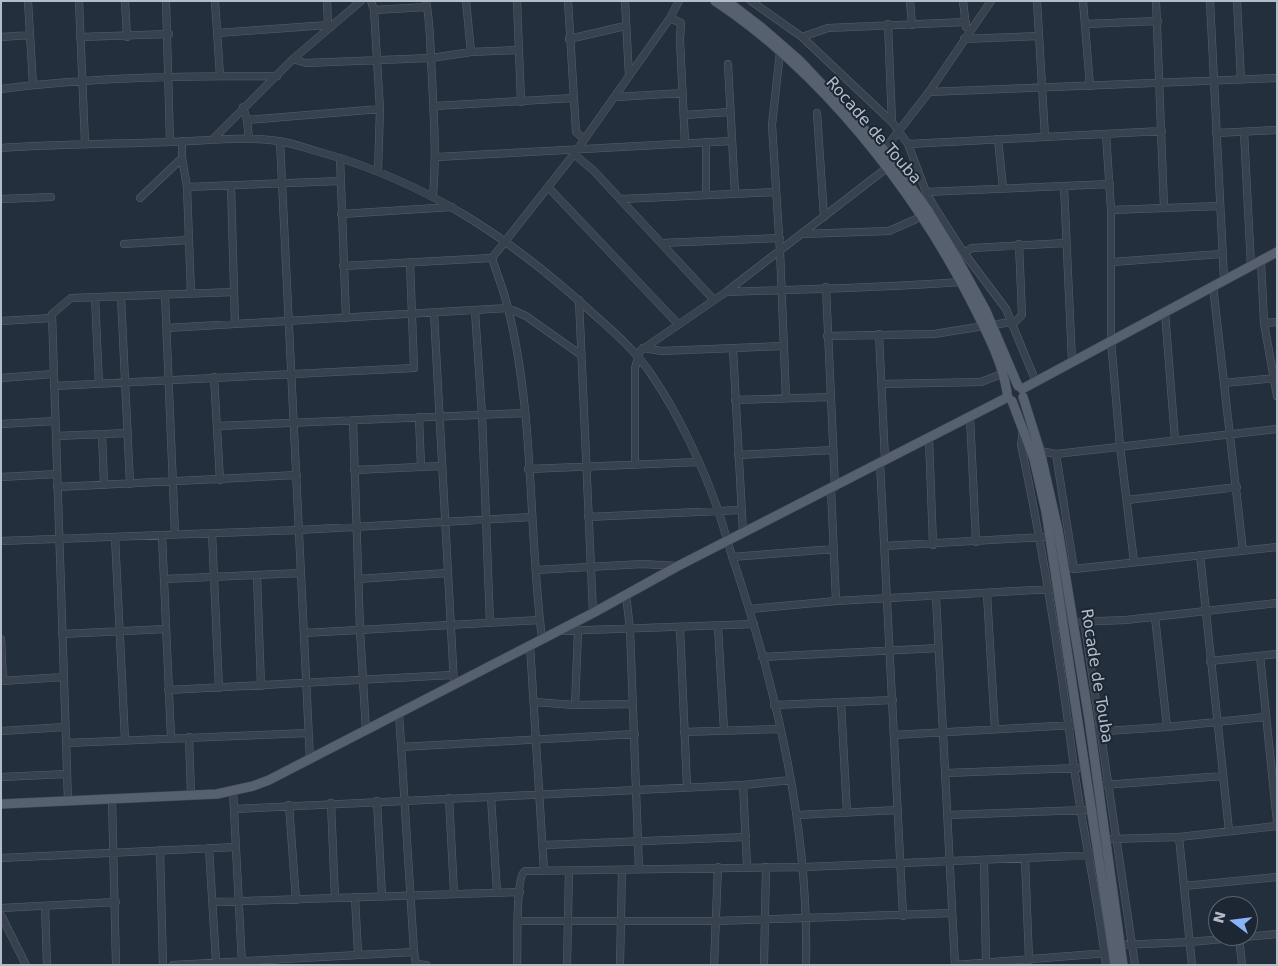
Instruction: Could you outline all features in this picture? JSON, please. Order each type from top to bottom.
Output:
[{"type":"main road","name":"Rocade de Touba","points":[[715,1],[780,52],[822,92],[929,212],[961,282],[988,325],[1004,373],[1009,397],[1034,459],[1050,536],[1054,589],[1080,725],[1092,810],[1094,854],[1109,953],[1115,965]]},
{"type":"main road","name":"Rocade de Touba","points":[[727,1],[761,27],[800,61],[884,150],[929,212],[1021,390],[1040,451],[1064,565],[1090,732],[1103,786],[1111,839],[1123,965]]},
{"type":"main road","points":[[1009,397],[1010,387],[1021,390],[1277,252]]},
{"type":"main road","points":[[1,804],[191,795],[233,791],[269,780],[366,731],[453,680],[593,614],[727,540],[833,488],[970,416],[1009,397],[1018,401],[1021,390]]},
{"type":"street","points":[[28,1],[33,85]]},
{"type":"street","points":[[79,1],[86,143]]},
{"type":"street","points":[[125,1],[127,37]]},
{"type":"street","points":[[166,1],[170,142]]},
{"type":"street","points":[[215,1],[220,76]]},
{"type":"street","points":[[327,1],[330,26]]},
{"type":"street","points":[[212,140],[293,59],[360,1]]},
{"type":"street","points":[[371,1],[374,10],[380,109],[378,171]]},
{"type":"street","points":[[466,1],[471,52]]},
{"type":"street","points":[[517,1],[521,102]]},
{"type":"street","points":[[568,1],[576,132],[584,139]]},
{"type":"street","points":[[624,1],[629,76]]},
{"type":"street","points":[[343,266],[492,258],[576,152],[670,18],[679,1]]},
{"type":"street","points":[[751,1],[802,37],[892,122],[899,131],[908,144],[926,192],[929,212],[964,253],[1001,302],[1012,322],[1036,382]]},
{"type":"street","points":[[910,1],[912,25]]},
{"type":"street","points":[[963,1],[966,36]]},
{"type":"street","points":[[884,150],[929,92],[991,1]]},
{"type":"street","points":[[1037,1],[1044,88],[1045,137]]},
{"type":"street","points":[[1084,1],[1090,86]]},
{"type":"street","points":[[1156,1],[1164,207]]},
{"type":"street","points":[[1210,1],[1221,254],[1224,280]]},
{"type":"street","points":[[1237,1],[1241,80]]},
{"type":"street","points":[[374,10],[427,4],[431,27],[431,58],[435,106],[436,157],[433,196]]},
{"type":"street","points":[[670,18],[681,23],[680,40],[685,143]]},
{"type":"street","points":[[1085,24],[1158,21]]},
{"type":"street","points":[[802,37],[828,28],[966,22]]},
{"type":"street","points":[[888,24],[892,122]]},
{"type":"street","points":[[217,33],[330,26]]},
{"type":"street","points":[[569,39],[625,26]]},
{"type":"street","points":[[80,37],[127,37],[168,34]]},
{"type":"street","points":[[1,37],[30,35]]},
{"type":"street","points":[[966,36],[1039,36]]},
{"type":"street","points":[[293,59],[306,63],[431,58],[471,52],[519,50]]},
{"type":"street","points":[[780,52],[778,89],[772,116],[780,238],[786,398]]},
{"type":"street","points":[[728,64],[730,141],[735,194]]},
{"type":"street","points":[[1,89],[33,85],[169,78],[278,76]]},
{"type":"street","points":[[929,92],[1277,78]]},
{"type":"street","points":[[616,96],[683,93]]},
{"type":"street","points":[[435,106],[573,98]]},
{"type":"street","points":[[243,107],[250,139]]},
{"type":"street","points":[[247,120],[380,109]]},
{"type":"street","points":[[684,115],[730,112]]},
{"type":"street","points":[[817,113],[824,216]]},
{"type":"street","points":[[1216,133],[1277,130]]},
{"type":"street","points":[[908,144],[1162,131]]},
{"type":"street","points":[[1244,132],[1251,266]]},
{"type":"street","points":[[1106,134],[1111,210],[1111,340],[1120,446],[1134,562]]},
{"type":"street","points":[[1,148],[86,143],[250,139],[280,141],[340,158],[378,171],[433,196],[506,240],[579,300],[637,355],[659,386],[699,462],[719,512],[750,609],[780,729],[797,815],[804,867],[806,965]]},
{"type":"street","points":[[998,139],[1003,188]]},
{"type":"street","points":[[182,141],[182,158],[187,187],[191,294]]},
{"type":"street","points":[[280,141],[310,760]]},
{"type":"street","points":[[436,157],[576,152],[730,141]]},
{"type":"street","points":[[706,142],[706,195]]},
{"type":"street","points":[[576,152],[714,300]]},
{"type":"street","points":[[140,198],[182,158]]},
{"type":"street","points":[[340,158],[346,318]]},
{"type":"street","points":[[635,465],[635,368],[637,355],[643,348],[726,292],[888,167]]},
{"type":"street","points":[[187,187],[340,181]]},
{"type":"street","points":[[926,192],[1110,184]]},
{"type":"street","points":[[230,186],[235,323]]},
{"type":"street","points":[[1064,186],[1072,361]]},
{"type":"street","points":[[548,187],[678,324]]},
{"type":"street","points":[[621,199],[776,192]]},
{"type":"street","points":[[1,199],[52,197]]},
{"type":"street","points":[[1111,210],[1219,206]]},
{"type":"street","points":[[341,214],[452,207]]},
{"type":"street","points":[[802,234],[889,231],[929,212]]},
{"type":"street","points":[[662,243],[780,238]]},
{"type":"street","points":[[124,244],[188,240]]},
{"type":"street","points":[[964,253],[972,248],[1066,243]]},
{"type":"street","points":[[827,336],[934,334],[1012,322],[1020,319],[1023,310],[1020,244]]},
{"type":"street","points":[[1112,262],[1221,254]]},
{"type":"street","points":[[492,258],[508,308],[525,413],[542,638]]},
{"type":"street","points":[[1261,260],[1264,323],[1277,396]]},
{"type":"street","points":[[54,386],[414,368],[410,262]]},
{"type":"street","points":[[726,292],[826,287],[894,287],[961,282]]},
{"type":"street","points":[[1213,286],[1243,551]]},
{"type":"street","points":[[826,287],[833,450],[833,549],[836,601]]},
{"type":"street","points":[[68,801],[52,318],[54,312],[67,300],[95,297],[234,292]]},
{"type":"street","points":[[165,295],[175,534]]},
{"type":"street","points":[[95,297],[100,384]]},
{"type":"street","points":[[121,297],[130,484]]},
{"type":"street","points":[[579,300],[593,614]]},
{"type":"street","points":[[167,328],[508,308],[526,316],[581,355]]},
{"type":"street","points":[[475,311],[482,415],[490,622]]},
{"type":"street","points":[[1165,312],[1175,440]]},
{"type":"street","points":[[168,690],[363,681],[453,680],[434,313]]},
{"type":"street","points":[[1,321],[52,318]]},
{"type":"street","points":[[1264,323],[1277,322]]},
{"type":"street","points":[[879,334],[882,384],[886,598],[893,700],[903,916]]},
{"type":"street","points":[[643,348],[662,351],[784,346]]},
{"type":"street","points":[[733,349],[743,533]]},
{"type":"street","points":[[882,384],[931,385],[981,382],[1004,373]]},
{"type":"street","points":[[1,378],[53,374]]},
{"type":"street","points":[[214,377],[220,480]]},
{"type":"street","points":[[1224,383],[1275,378]]},
{"type":"street","points":[[735,400],[830,397]]},
{"type":"street","points":[[217,426],[525,413]]},
{"type":"street","points":[[970,416],[976,542]]},
{"type":"street","points":[[419,417],[421,467]]},
{"type":"street","points":[[353,420],[360,630],[366,731]]},
{"type":"street","points":[[1,424],[55,421]]},
{"type":"street","points":[[517,965],[522,872],[747,866],[804,867],[1094,854],[1082,810],[1074,768],[1054,589],[1039,537],[1021,445],[1023,428]]},
{"type":"street","points":[[1040,451],[1056,454],[1277,429]]},
{"type":"street","points":[[56,436],[128,433]]},
{"type":"street","points":[[102,434],[104,485]]},
{"type":"street","points":[[930,438],[934,545]]},
{"type":"street","points":[[738,455],[833,450]]},
{"type":"street","points":[[1056,454],[1074,569]]},
{"type":"street","points":[[528,469],[699,462]]},
{"type":"street","points":[[354,470],[442,466]]},
{"type":"street","points":[[1,477],[57,474]]},
{"type":"street","points":[[57,487],[297,476]]},
{"type":"street","points":[[1127,500],[1237,487]]},
{"type":"street","points":[[588,517],[741,510]]},
{"type":"street","points":[[1,541],[300,530],[532,517]]},
{"type":"street","points":[[212,533],[219,688]]},
{"type":"street","points":[[162,535],[171,738]]},
{"type":"street","points":[[884,546],[934,545],[1050,536]]},
{"type":"street","points":[[115,537],[125,740]]},
{"type":"street","points":[[1064,565],[1074,569],[1277,548]]},
{"type":"street","points":[[732,557],[833,549]]},
{"type":"street","points":[[1200,556],[1229,831]]},
{"type":"street","points":[[536,570],[642,564],[678,566]]},
{"type":"street","points":[[164,579],[301,573]]},
{"type":"street","points":[[358,579],[447,574]]},
{"type":"street","points":[[256,575],[262,686]]},
{"type":"street","points":[[750,609],[836,601],[936,597],[1054,589]]},
{"type":"street","points":[[987,594],[995,730]]},
{"type":"street","points":[[626,595],[630,629],[635,734],[639,870]]},
{"type":"street","points":[[936,597],[955,965],[1109,953],[1106,965]]},
{"type":"street","points":[[1072,622],[1084,620],[1126,620],[1277,602]]},
{"type":"street","points":[[1155,616],[1167,728]]},
{"type":"street","points":[[304,633],[540,620]]},
{"type":"street","points":[[1084,620],[1100,730],[1103,786],[1223,776]]},
{"type":"street","points":[[557,631],[578,632],[754,624]]},
{"type":"street","points":[[718,627],[724,730]]},
{"type":"street","points":[[680,628],[687,788]]},
{"type":"street","points":[[62,634],[166,629]]},
{"type":"street","points":[[576,706],[578,632]]},
{"type":"street","points":[[1,639],[2,681],[64,677]]},
{"type":"street","points":[[530,645],[544,845],[544,871]]},
{"type":"street","points":[[762,657],[889,649],[939,648]]},
{"type":"street","points":[[1210,661],[1277,654]]},
{"type":"street","points":[[1260,656],[1277,822]]},
{"type":"street","points":[[774,706],[893,700]]},
{"type":"street","points":[[534,702],[576,706],[633,704]]},
{"type":"street","points":[[841,703],[847,812]]},
{"type":"street","points":[[399,713],[414,952],[416,964],[426,965]]},
{"type":"street","points":[[1090,732],[1167,728],[1265,717]]},
{"type":"street","points":[[894,735],[1080,725]]},
{"type":"street","points":[[1,731],[65,727]]},
{"type":"street","points":[[684,732],[780,729]]},
{"type":"street","points":[[66,744],[308,733]]},
{"type":"street","points":[[401,747],[635,734]]},
{"type":"street","points":[[189,737],[191,795]]},
{"type":"street","points":[[946,773],[1086,769]]},
{"type":"street","points":[[1,778],[67,774]]},
{"type":"street","points":[[234,809],[404,799],[687,788],[790,780]]},
{"type":"street","points":[[744,785],[747,866]]},
{"type":"street","points":[[233,791],[242,963]]},
{"type":"street","points":[[492,797],[497,892]]},
{"type":"street","points":[[449,798],[454,893]]},
{"type":"street","points":[[112,799],[116,902],[116,965]]},
{"type":"street","points":[[377,801],[382,896]]},
{"type":"street","points":[[331,803],[335,898]]},
{"type":"street","points":[[289,805],[296,900]]},
{"type":"street","points":[[797,815],[898,810]]},
{"type":"street","points":[[948,815],[1092,810]]},
{"type":"street","points":[[1135,965],[1111,839],[1179,837],[1277,826]]},
{"type":"street","points":[[544,845],[639,843],[746,837]]},
{"type":"street","points":[[1179,837],[1192,965]]},
{"type":"street","points":[[1,858],[236,847]]},
{"type":"street","points":[[209,848],[216,962]]},
{"type":"street","points":[[160,850],[163,965]]},
{"type":"street","points":[[1025,858],[1029,960]]},
{"type":"street","points":[[984,860],[986,962]]},
{"type":"street","points":[[714,965],[718,867]]},
{"type":"street","points":[[764,965],[766,867]]},
{"type":"street","points":[[620,965],[622,870]]},
{"type":"street","points":[[567,965],[569,871]]},
{"type":"street","points":[[1184,886],[1277,877]]},
{"type":"street","points":[[212,902],[520,892]]},
{"type":"street","points":[[355,897],[358,954]]},
{"type":"street","points":[[1,908],[116,902]]},
{"type":"street","points":[[45,906],[48,965]]},
{"type":"street","points":[[518,921],[766,920],[952,914]]},
{"type":"street","points":[[1,915],[26,965]]},
{"type":"street","points":[[1258,936],[1277,934]]},
{"type":"street","points":[[1120,945],[1208,940]]},
{"type":"street","points":[[1240,946],[1242,965]]},
{"type":"street","points":[[173,965],[216,962],[242,963],[358,954],[414,952]]}]
